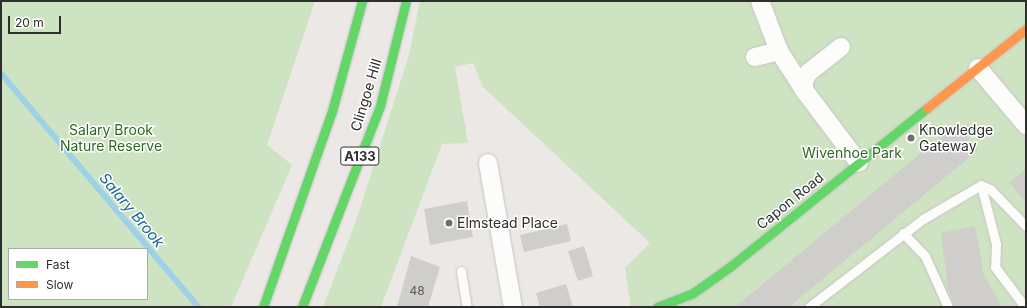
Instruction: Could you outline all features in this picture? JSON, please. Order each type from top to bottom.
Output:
[{"type":"main road","name":"Clingoe Hill","points":[[263,307],[332,112],[362,1]]},
{"type":"main road","name":"Clingoe Hill","points":[[302,307],[380,106],[406,1]]},
{"type":"main road","name":"Capon Road","points":[[660,307],[693,293],[730,266],[1026,29]]},
{"type":"street","points":[[760,1],[779,50],[804,90],[859,163]]},
{"type":"street","points":[[804,90],[804,81],[808,73],[841,47]]},
{"type":"street","points":[[755,57],[779,50]]},
{"type":"street","points":[[978,68],[1026,125]]},
{"type":"street","points":[[488,163],[513,307]]},
{"type":"lane","points":[[981,185],[990,189],[1026,226]]},
{"type":"lane","points":[[810,307],[904,234],[981,185]]},
{"type":"lane","points":[[981,185],[996,244],[995,267],[1025,307]]},
{"type":"lane","points":[[904,234],[925,256],[948,307]]},
{"type":"lane","points":[[461,271],[467,307]]},
{"type":"green space","name":"Salary Brook Nature Reserve","points":[[1,1],[315,1],[267,145],[292,165],[231,307],[1,307]]},
{"type":"green space","name":"Wivenhoe Park","points":[[420,1],[1026,1],[1026,307],[631,307],[625,268],[650,243],[483,87],[473,63],[455,67],[468,143],[442,144],[381,307],[323,307],[356,221],[409,55]]},
{"type":"building","points":[[956,124],[978,150],[789,307],[735,307]]},
{"type":"building","points":[[1026,169],[1026,203],[1009,182]]},
{"type":"building","name":"Elmstead Place","points":[[467,201],[473,237],[430,245],[424,209]]},
{"type":"building","points":[[567,224],[571,241],[524,252],[520,235]]},
{"type":"building","points":[[975,226],[984,275],[1002,307],[955,307],[948,289],[941,233]]},
{"type":"building","points":[[584,246],[593,276],[578,281],[568,251]]},
{"type":"building","points":[[411,256],[440,267],[428,307],[397,307]]},
{"type":"building","points":[[566,284],[573,307],[540,307],[536,293]]},
{"type":"waterway","name":"Salary Brook","points":[[1,73],[199,307]]},
{"type":"traffic: fast","points":[[263,307],[332,111],[362,1]]},
{"type":"traffic: fast","points":[[302,307],[380,106],[406,1]]},
{"type":"traffic: fast","points":[[657,307],[693,293],[731,266],[927,108]]},
{"type":"traffic: slow","points":[[927,108],[1026,29]]},
{"type":"place","name":"Knowledge Gateway","points":[[911,138]]},
{"type":"place","name":"Elmstead Place","points":[[449,223]]}]
